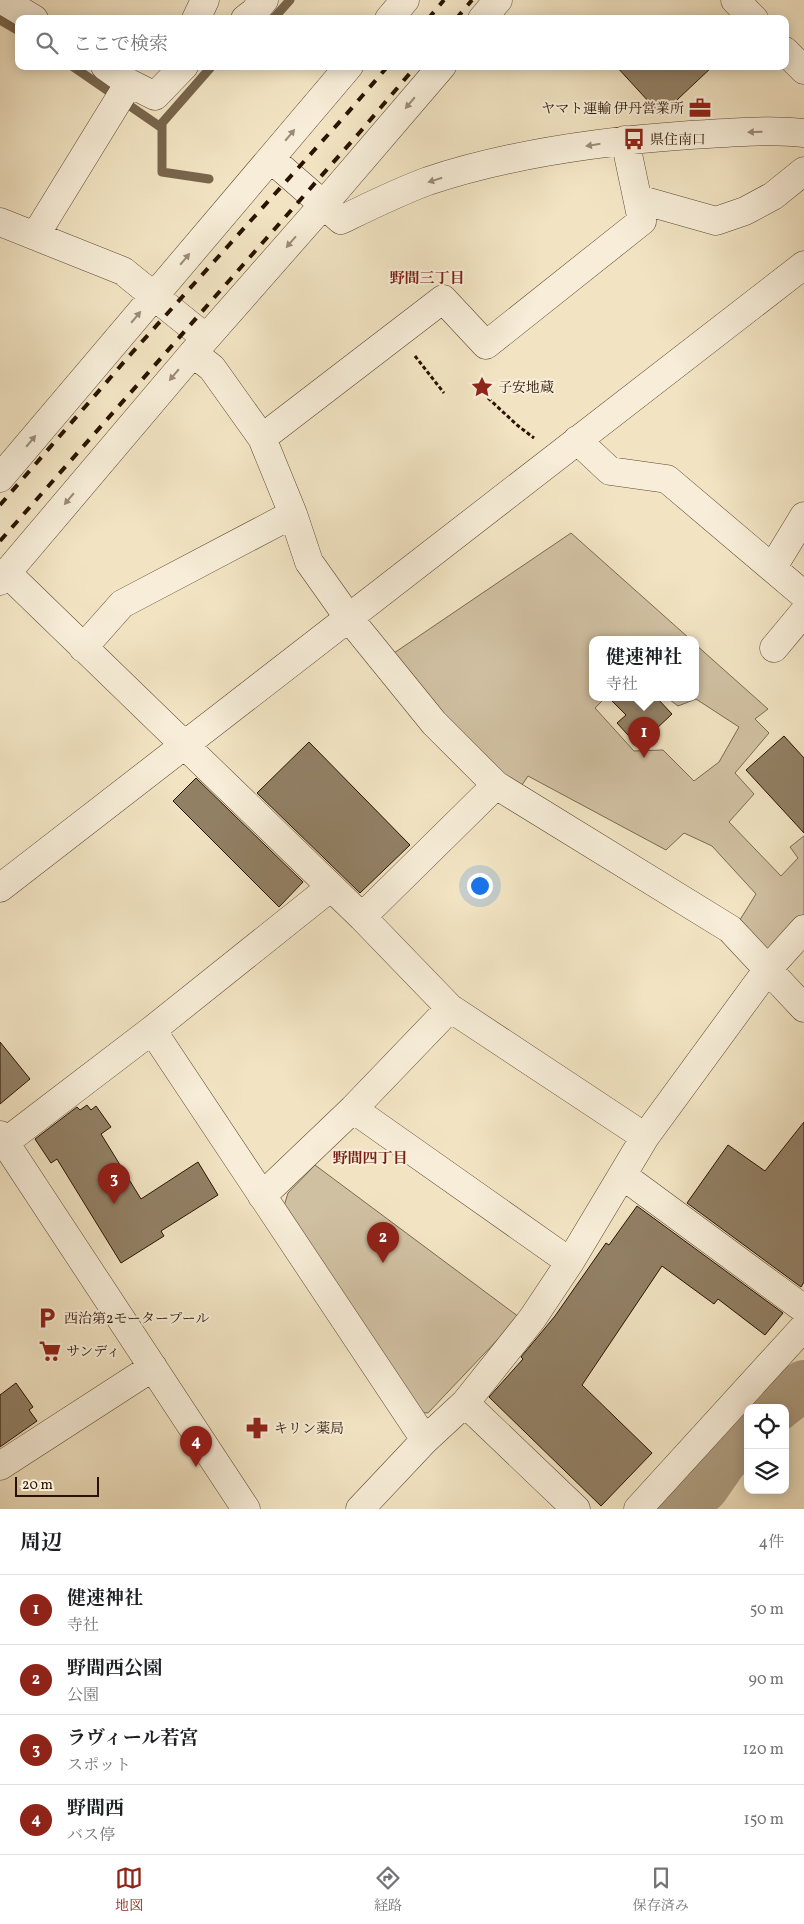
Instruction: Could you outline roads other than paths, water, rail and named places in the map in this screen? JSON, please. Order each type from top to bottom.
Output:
[{"type":"street","points":[[2,0],[31,11]]},
{"type":"street","points":[[198,15],[205,0]]},
{"type":"street","points":[[250,15],[264,0]]},
{"type":"street","points":[[392,15],[405,0]]},
{"type":"street","points":[[485,15],[498,0]]},
{"type":"street","points":[[735,0],[750,15]]},
{"type":"street","points":[[789,55],[804,70]]},
{"type":"street","points":[[110,70],[129,83],[155,96]]},
{"type":"street","points":[[155,96],[169,70]]},
{"type":"street","points":[[155,96],[180,70]]},
{"type":"street","points":[[0,478],[346,70]]},
{"type":"street","points":[[439,70],[324,205],[199,346],[4,577],[83,648],[331,887],[450,1008],[646,1137]]},
{"type":"street","points":[[35,236],[129,83]]},
{"type":"street","points":[[271,159],[341,220],[427,182],[475,168],[554,151],[625,140],[763,132],[804,133]]},
{"type":"street","points":[[262,438],[444,300],[486,345],[642,221],[625,140]]},
{"type":"street","points":[[638,199],[716,221],[745,211],[773,196],[804,171]]},
{"type":"street","points":[[0,222],[123,271],[154,296],[199,346],[212,368],[262,438],[293,514],[309,562],[348,618],[434,723],[496,785],[730,929],[804,1008]]},
{"type":"street","points":[[0,888],[567,448],[793,289],[804,266]]},
{"type":"street","points":[[567,448],[610,471],[667,479],[804,595]]},
{"type":"street","points":[[83,648],[122,604],[293,514]]},
{"type":"street","points":[[773,567],[804,516]]},
{"type":"street","points":[[774,648],[804,612]]},
{"type":"street","points":[[362,917],[496,785]]},
{"type":"street","points":[[246,1509],[2,1141],[152,1030],[331,887]]},
{"type":"street","points":[[360,1509],[424,1440],[464,1403],[532,1319],[570,1262],[646,1137],[768,969],[804,929]]},
{"type":"street","points":[[262,1196],[353,1109],[450,1008]]},
{"type":"street","points":[[152,1030],[424,1440]]},
{"type":"street","points":[[353,1109],[570,1262]]},
{"type":"street","points":[[622,1176],[804,1309]]},
{"type":"street","points":[[638,1509],[804,1326]]},
{"type":"street","points":[[0,1466],[153,1367]]},
{"type":"street","points":[[464,1403],[576,1509]]},
{"type":"waterway","points":[[277,15],[290,0]]},
{"type":"waterway","points":[[0,20],[15,29]]},
{"type":"waterway","points":[[78,70],[162,128]]},
{"type":"waterway","points":[[208,70],[162,123],[162,172],[209,179]]},
{"type":"waterway","points":[[780,1404],[804,1385]]},
{"type":"waterway","points":[[680,1509],[704,1487],[722,1461],[744,1437]]},
{"type":"railway","points":[[431,15],[444,0]]},
{"type":"railway","points":[[459,15],[472,0]]},
{"type":"railway","points":[[0,505],[130,355],[385,70]]},
{"type":"railway","points":[[0,541],[413,70]]},
{"type":"place","name":"ヤマト運輸 伊丹営業所","points":[[700,108]]},
{"type":"place","name":"県住南口","points":[[634,139]]},
{"type":"place","name":"子安地蔵","points":[[482,387]]},
{"type":"place","name":"健速神社","points":[[644,758]]},
{"type":"place","name":"ラヴィール若宮","points":[[114,1204]]},
{"type":"place","name":"野間西公園","points":[[383,1263]]},
{"type":"place","name":"西治第2モータープール","points":[[47,1318]]},
{"type":"place","name":"サンディ","points":[[50,1351]]},
{"type":"place","name":"キリン薬局","points":[[257,1428]]},
{"type":"place","name":"野間西","points":[[196,1467]]},
{"type":"district","name":"野間三丁目","points":[[427,278]]},
{"type":"district","name":"野間四丁目","points":[[370,1158]]}]
